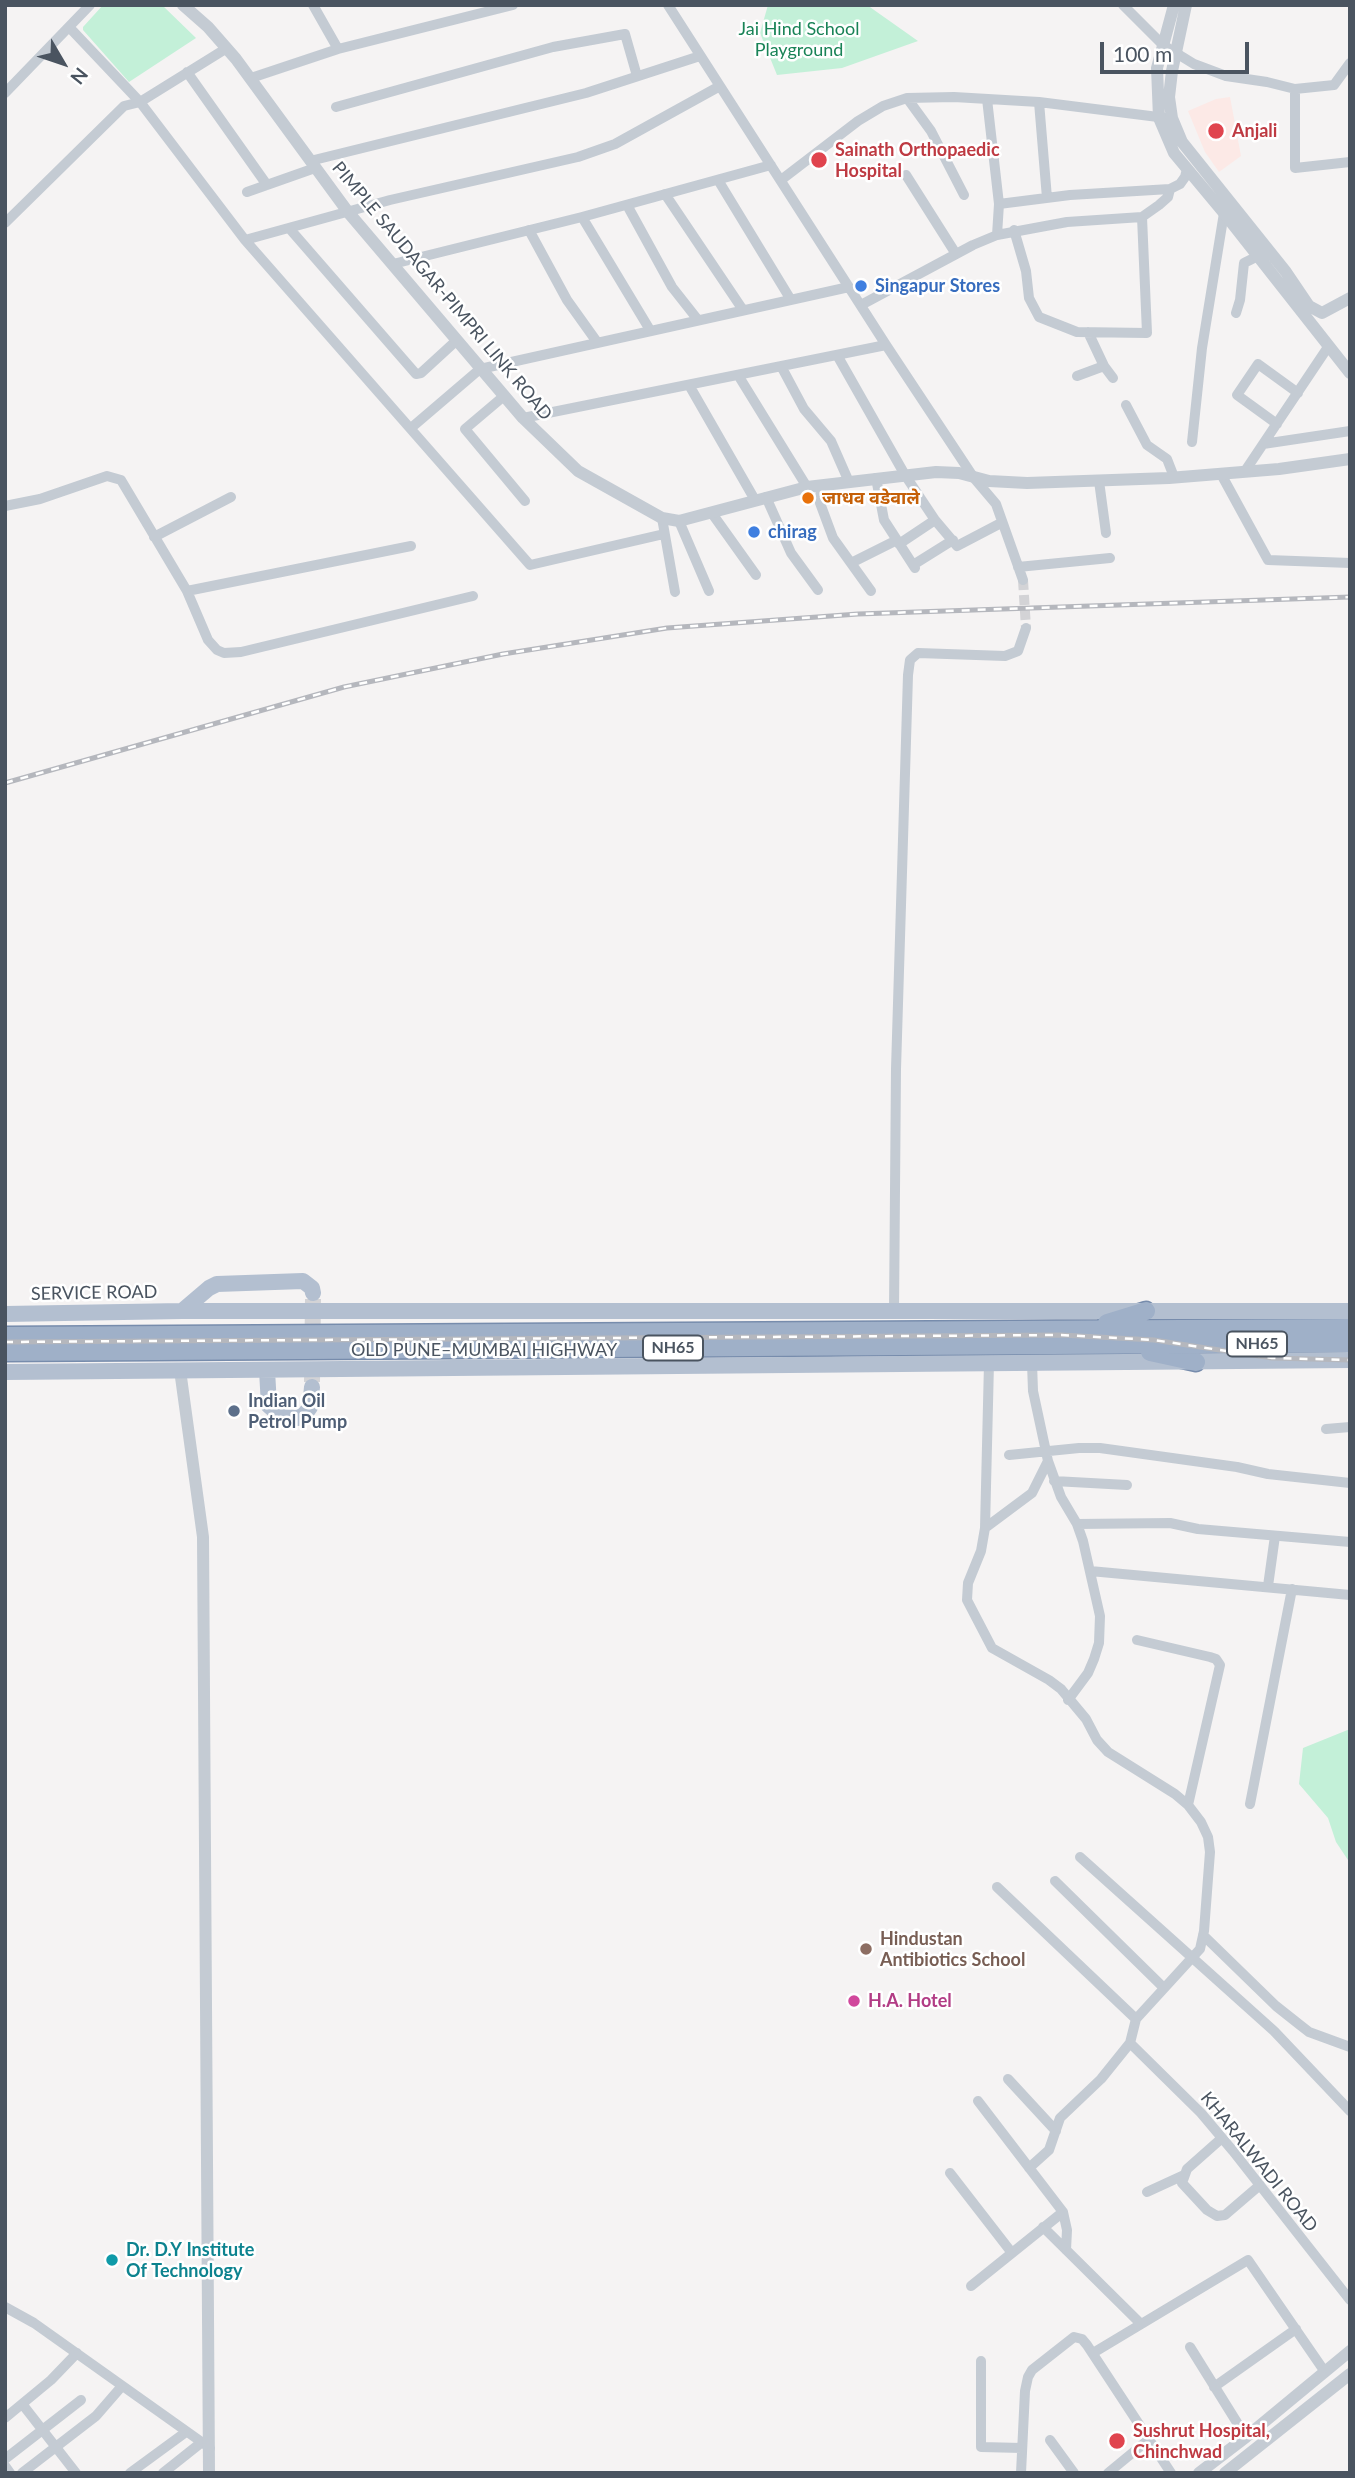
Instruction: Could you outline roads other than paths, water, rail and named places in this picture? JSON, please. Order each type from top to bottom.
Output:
[{"type":"highway","points":[[1090,1328],[1146,1311]]},
{"type":"highway","name":"NH65","points":[[1090,1328],[1350,1328]]},
{"type":"highway","name":"OLD PUNE–MUMBAI HIGHWAY","points":[[229,1343],[1090,1328]]},
{"type":"highway","points":[[5,1329],[30,1344],[5,1359]]},
{"type":"highway","name":"NH65","points":[[5,1336],[30,1344]]},
{"type":"highway","name":"NH65","points":[[5,1352],[30,1344],[229,1343]]},
{"type":"highway","name":"OLD PUNE–MUMBAI HIGHWAY","points":[[229,1343],[1119,1345]]},
{"type":"highway","name":"NH65","points":[[1119,1345],[1350,1343]]},
{"type":"highway","points":[[1119,1345],[1196,1362]]},
{"type":"main road","points":[[182,1311],[217,1283],[303,1281],[309,1284],[313,1293]]},
{"type":"main road","name":"SERVICE ROAD","points":[[5,1314],[182,1311],[1350,1311]]},
{"type":"main road","points":[[5,1372],[1350,1360]]},
{"type":"main road","points":[[267,1370],[269,1406],[282,1417],[298,1418],[304,1414],[310,1407],[312,1387]]},
{"type":"street","points":[[5,93],[90,5]]},
{"type":"street","name":"PIMPLE SAUDAGAR-PIMPRI LINK ROAD","points":[[183,5],[226,48],[251,78],[348,212],[523,418],[578,471],[662,518],[679,521],[807,487],[936,472],[1027,483],[1099,481],[1220,474],[1350,459]]},
{"type":"street","points":[[313,5],[338,49]]},
{"type":"street","points":[[251,78],[338,49],[513,5]]},
{"type":"street","points":[[668,5],[886,345],[974,478],[996,503],[1023,580]]},
{"type":"street","points":[[1122,5],[1163,45],[1210,72],[1295,89],[1334,85],[1350,63]]},
{"type":"street","points":[[1174,5],[1157,68],[1159,118],[1174,153],[1350,373]]},
{"type":"street","points":[[1186,5],[1169,97],[1172,118],[1182,142],[1286,272],[1309,306],[1322,313],[1345,301]]},
{"type":"street","points":[[69,27],[139,102],[245,240],[530,565],[664,534]]},
{"type":"street","points":[[336,107],[553,47],[625,34],[637,76]]},
{"type":"street","points":[[5,223],[124,106],[139,102],[226,48]]},
{"type":"street","points":[[247,192],[312,164],[586,93],[699,56]]},
{"type":"street","points":[[187,72],[267,185]]},
{"type":"street","points":[[245,240],[348,212],[578,157],[615,144],[720,86]]},
{"type":"street","points":[[1295,89],[1295,168],[1350,162]]},
{"type":"street","points":[[780,180],[858,121],[883,106],[907,98],[1039,102],[1172,118]]},
{"type":"street","points":[[907,98],[931,131],[964,195]]},
{"type":"street","points":[[987,99],[999,204],[997,235]]},
{"type":"street","points":[[1039,102],[1047,198]]},
{"type":"street","points":[[393,264],[771,166]]},
{"type":"street","points":[[999,204],[1170,189],[1180,184],[1187,169]]},
{"type":"street","points":[[905,175],[956,254]]},
{"type":"street","points":[[718,180],[791,300]]},
{"type":"street","points":[[861,305],[997,235],[1067,222],[1142,217],[1168,197],[1170,189]]},
{"type":"street","points":[[665,194],[743,310]]},
{"type":"street","points":[[627,205],[672,287],[698,320]]},
{"type":"street","points":[[1192,442],[1202,348],[1224,213]]},
{"type":"street","points":[[582,217],[650,330]]},
{"type":"street","points":[[1014,230],[1026,271],[1029,298],[1039,317],[1077,332],[1147,333],[1142,217]]},
{"type":"street","points":[[289,228],[416,374],[421,373],[457,340]]},
{"type":"street","points":[[529,230],[567,300],[597,342]]},
{"type":"street","points":[[1236,313],[1244,263],[1258,256]]},
{"type":"street","points":[[411,428],[480,369],[849,288]]},
{"type":"street","points":[[1088,332],[1104,366],[1113,378]]},
{"type":"street","points":[[523,418],[886,345]]},
{"type":"street","points":[[1245,471],[1328,347]]},
{"type":"street","points":[[837,355],[905,475],[935,520],[957,546],[1001,523]]},
{"type":"street","points":[[1277,424],[1237,395],[1258,364],[1298,393]]},
{"type":"street","points":[[781,366],[804,409],[831,440],[849,482]]},
{"type":"street","points":[[1077,376],[1104,366]]},
{"type":"street","points":[[738,375],[807,487]]},
{"type":"street","points":[[689,385],[791,553],[818,590]]},
{"type":"street","points":[[504,396],[465,429],[525,501]]},
{"type":"street","points":[[1126,405],[1147,445],[1167,459],[1174,477]]},
{"type":"street","points":[[1263,444],[1350,431]]},
{"type":"street","points":[[1220,474],[1268,560],[1350,563]]},
{"type":"street","points":[[5,506],[40,499],[107,476],[121,480],[187,591],[212,646],[217,650],[232,653],[472,596]]},
{"type":"street","points":[[876,478],[884,520],[914,566],[953,540]]},
{"type":"street","points":[[1099,481],[1106,533]]},
{"type":"street","points":[[821,485],[822,513],[833,538],[871,591]]},
{"type":"street","points":[[154,537],[231,497]]},
{"type":"street","points":[[711,512],[756,575]]},
{"type":"street","points":[[662,518],[675,592]]},
{"type":"street","points":[[851,563],[898,542],[935,520]]},
{"type":"street","points":[[679,521],[709,591]]},
{"type":"street","points":[[187,591],[411,545]]},
{"type":"street","points":[[1018,567],[1110,558]]},
{"type":"street","points":[[894,1311],[896,1069],[910,660],[918,653],[1005,656],[1018,651],[1026,628]]},
{"type":"street","points":[[989,1363],[985,1528],[981,1551],[968,1583],[967,1600],[992,1648],[1061,1689],[1086,1718],[1097,1740],[1108,1752],[1188,1805],[1201,1822],[1208,1837],[1210,1852],[1200,1949],[1136,2019],[1130,2043],[1101,2079],[1060,2118],[1049,2150],[1029,2168]]},
{"type":"street","points":[[1032,1363],[1033,1391],[1047,1457],[1054,1481],[1077,1524],[1100,1616],[1099,1643],[1088,1673],[1068,1700]]},
{"type":"street","points":[[180,1370],[203,1537],[206,2445],[209,2473]]},
{"type":"street","points":[[1326,1429],[1350,1427]]},
{"type":"street","points":[[1009,1455],[1047,1457],[1079,1448],[1100,1448],[1237,1466],[1269,1474],[1350,1483]]},
{"type":"street","points":[[985,1528],[1032,1493],[1047,1457]]},
{"type":"street","points":[[1054,1481],[1127,1485]]},
{"type":"street","points":[[1077,1524],[1170,1523],[1198,1529],[1350,1542]]},
{"type":"street","points":[[1268,1586],[1275,1536]]},
{"type":"street","points":[[1090,1570],[1350,1595]]},
{"type":"street","points":[[1250,1804],[1292,1588]]},
{"type":"street","points":[[1137,1640],[1210,1657],[1216,1659],[1220,1665],[1188,1805]]},
{"type":"street","points":[[1080,1857],[1274,2031],[1350,2111]]},
{"type":"street","points":[[1055,1881],[1164,1988]]},
{"type":"street","points":[[997,1887],[1136,2019]]},
{"type":"street","points":[[1203,1935],[1276,2006],[1309,2032],[1350,2046]]},
{"type":"street","name":"KHARALWADI ROAD","points":[[1130,2043],[1201,2113],[1350,2300]]},
{"type":"street","points":[[1008,2079],[1056,2131]]},
{"type":"street","points":[[978,2101],[1063,2212],[1067,2230],[1066,2250]]},
{"type":"street","points":[[1147,2192],[1184,2175],[1222,2138]]},
{"type":"street","points":[[950,2173],[1012,2253]]},
{"type":"street","points":[[1184,2175],[1182,2183],[1207,2210],[1217,2216],[1224,2215],[1260,2185]]},
{"type":"street","points":[[971,2286],[1063,2212]]},
{"type":"street","points":[[1044,2227],[1140,2323]]},
{"type":"street","points":[[1093,2354],[1140,2323],[1248,2260],[1325,2372]]},
{"type":"street","points":[[5,2306],[77,2353],[206,2445]]},
{"type":"street","points":[[1214,2387],[1296,2329]]},
{"type":"street","points":[[1021,2473],[1026,2384],[1032,2370],[1074,2337],[1082,2339],[1093,2354],[1171,2473]]},
{"type":"street","points":[[1190,2347],[1246,2437]]},
{"type":"street","points":[[1199,2473],[1350,2351]]},
{"type":"street","points":[[5,2418],[51,2380],[77,2353]]},
{"type":"street","points":[[981,2361],[981,2446],[1022,2448]]},
{"type":"street","points":[[1225,2473],[1350,2374]]},
{"type":"street","points":[[22,2473],[96,2416],[122,2386]]},
{"type":"street","points":[[5,2459],[81,2400]]},
{"type":"street","points":[[23,2405],[76,2473]]},
{"type":"street","points":[[130,2473],[186,2432]]},
{"type":"street","points":[[1050,2440],[1074,2473]]},
{"type":"street","points":[[1108,2473],[1148,2440]]},
{"type":"street","points":[[163,2473],[206,2445]]},
{"type":"street","points":[[5,2466],[10,2473]]},
{"type":"tunnel","points":[[1023,580],[1026,628]]},
{"type":"tunnel","points":[[312,1382],[313,1299]]},
{"type":"railway","points":[[5,783],[344,687],[503,654],[667,628],[858,614],[1350,597]]},
{"type":"railway","points":[[5,1342],[1061,1335],[1154,1340],[1272,1358],[1350,1360]]},
{"type":"place","name":"Anjali","points":[[1216,131]]},
{"type":"place","name":"Sainath Orthopaedic Hospital","points":[[819,160]]},
{"type":"place","name":"Singapur Stores","points":[[861,286]]},
{"type":"place","name":"जाधव वडेवाले","points":[[808,498]]},
{"type":"place","name":"chirag","points":[[754,532]]},
{"type":"place","name":"Indian Oil Petrol Pump","points":[[234,1411]]},
{"type":"place","name":"Hindustan Antibiotics School","points":[[866,1949]]},
{"type":"place","name":"H.A. Hotel","points":[[854,2001]]},
{"type":"place","name":"Dr. D.Y Institute Of Technology","points":[[112,2260]]},
{"type":"place","name":"Sushrut Hospital, Chinchwad","points":[[1117,2441]]},
{"type":"park label","name":"Jai Hind School Playground","points":[[799,39]]}]
